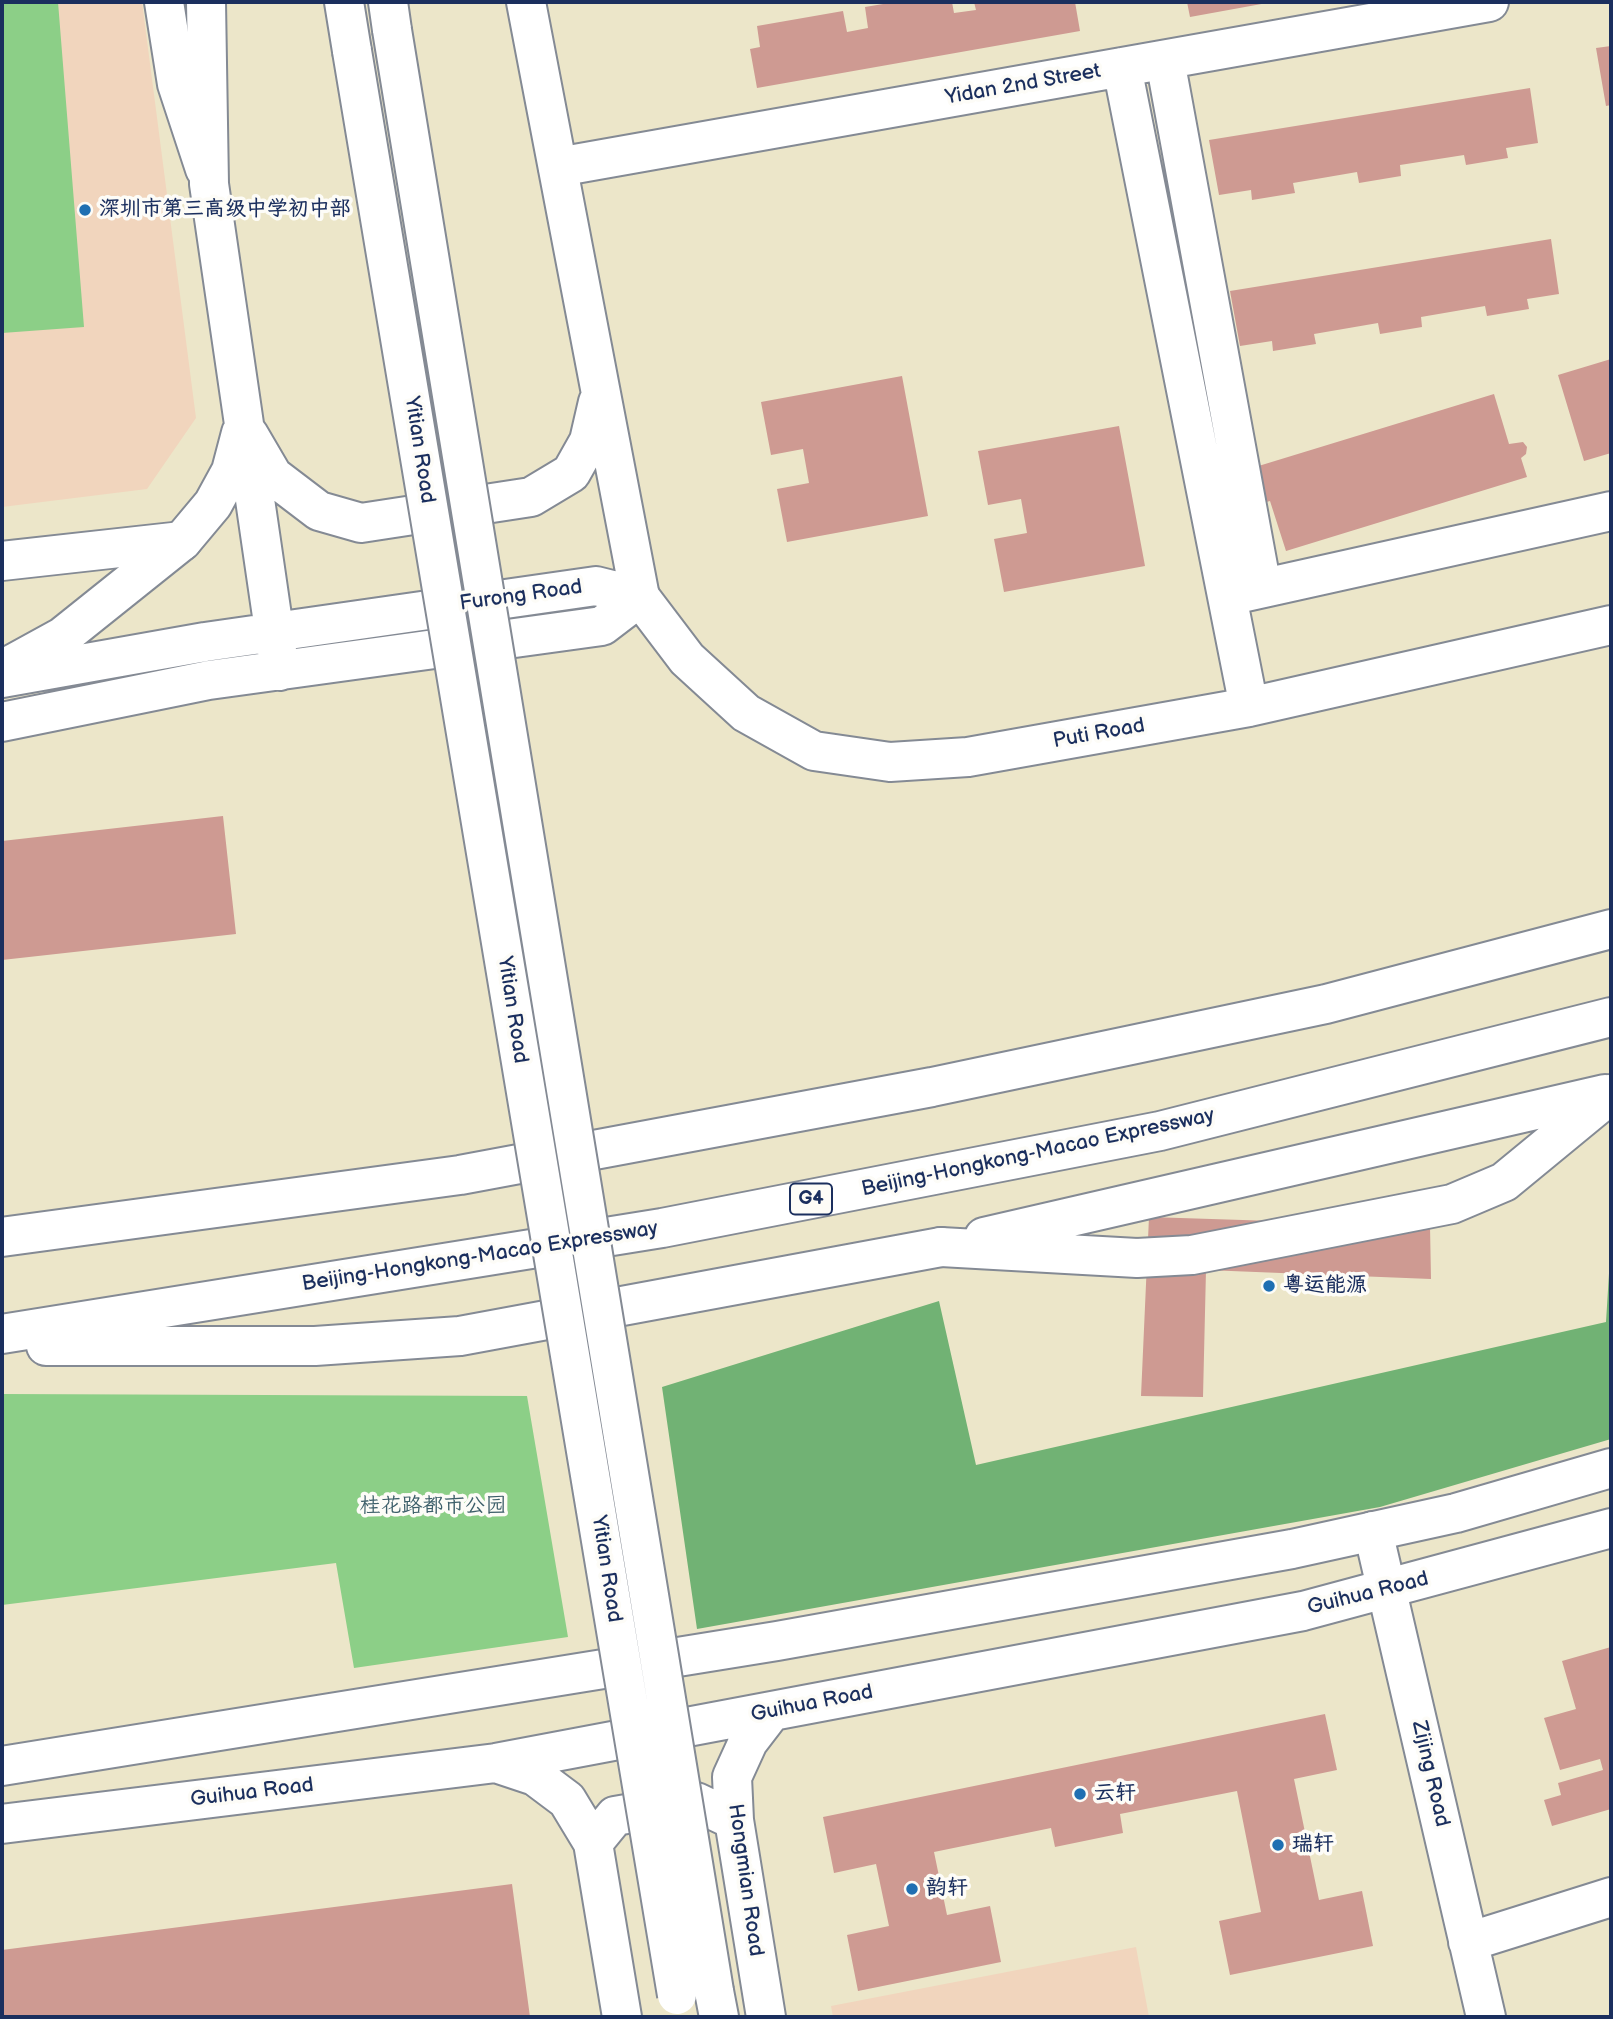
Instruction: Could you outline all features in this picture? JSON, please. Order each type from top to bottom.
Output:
[{"type":"main road","points":[[164,2],[177,84],[209,184]]},
{"type":"main road","points":[[206,2],[209,184],[280,671]]},
{"type":"main road","name":"Yitian Road","points":[[344,2],[698,2005]]},
{"type":"main road","points":[[526,2],[640,597]]},
{"type":"main road","name":"Yidan 2nd Street","points":[[558,167],[1489,2]]},
{"type":"main road","name":"Yitian Road","points":[[390,16],[698,2005]]},
{"type":"main road","points":[[1165,60],[1262,588]]},
{"type":"main road","points":[[1122,67],[1225,597],[1249,707]]},
{"type":"main road","points":[[243,425],[273,476],[319,512],[361,523],[531,497],[571,473],[589,442],[600,393]]},
{"type":"main road","points":[[2,670],[62,637],[183,541],[213,503],[231,471],[243,425]]},
{"type":"main road","points":[[1225,597],[1611,511]]},
{"type":"main road","points":[[2,561],[183,541]]},
{"type":"main road","name":"Furong Road","points":[[2,678],[273,633],[596,586],[640,597]]},
{"type":"main road","name":"Furong Road","points":[[2,722],[209,680],[601,626],[640,597]]},
{"type":"main road","name":"Puti Road","points":[[640,597],[687,659],[746,713],[814,751],[890,762],[968,757],[1249,707],[1611,625]]},
{"type":"main road","points":[[1540,950],[1611,921]]},
{"type":"main road","points":[[2,1237],[460,1175],[946,1084],[1326,1004],[1540,950],[1611,929]]},
{"type":"main road","name":"Beijing-Hongkong-Macao Expressway","points":[[2,1334],[662,1228],[1160,1131],[1611,1017]]},
{"type":"main road","points":[[942,1247],[1137,1258],[1192,1255],[1452,1204],[1504,1182],[1611,1093]]},
{"type":"main road","points":[[2,1346],[315,1346],[460,1336],[942,1247],[1611,1093]]},
{"type":"main road","points":[[2,1766],[777,1641],[1292,1549],[1456,1513],[1611,1468]]},
{"type":"main road","name":"Guihua Road","points":[[2,1824],[496,1763],[1303,1611],[1611,1528]]},
{"type":"main road","name":"Zijing Road","points":[[1373,1531],[1486,2017]]},
{"type":"main road","name":"Hongmian Road","points":[[766,2017],[734,1820],[732,1777],[748,1742],[771,1712]]},
{"type":"main road","points":[[496,1763],[534,1776],[567,1800],[593,1843],[622,2017]]},
{"type":"main road","points":[[593,1843],[615,1816],[696,1802],[734,1820]]},
{"type":"main road","points":[[1468,1942],[1611,1897]]},
{"type":"shaded area","name":"深圳市第三高级中学初中部","points":[[2,2],[142,2],[196,418],[147,489],[2,507]]},
{"type":"shaded area","points":[[1136,1947],[1149,2017],[833,2017],[831,2006]]},
{"type":"green space","points":[[2,2],[58,2],[84,327],[2,333]]},
{"type":"green space","points":[[1611,1241],[1611,1439],[1380,1507],[697,1629],[662,1387],[939,1301],[976,1465],[1606,1322]]},
{"type":"green space","name":"桂花路都市公园","points":[[2,1394],[527,1396],[568,1637],[354,1668],[336,1563],[2,1605]]},
{"type":"building","points":[[895,2],[952,2],[954,13],[976,10],[974,2],[1075,2],[1080,31],[757,88],[750,49],[760,47],[757,26],[843,11],[847,32],[868,28],[865,7]]},
{"type":"building","points":[[1187,2],[1267,2],[1267,3],[1190,17]]},
{"type":"building","points":[[1611,46],[1611,105],[1606,106],[1596,48]]},
{"type":"building","points":[[1530,88],[1538,143],[1506,148],[1508,158],[1466,165],[1464,155],[1400,165],[1401,176],[1359,183],[1357,172],[1293,183],[1295,193],[1252,200],[1251,190],[1219,195],[1209,140]]},
{"type":"building","points":[[1551,239],[1559,294],[1527,299],[1529,309],[1487,316],[1485,306],[1421,317],[1422,327],[1380,334],[1378,323],[1314,334],[1316,344],[1273,351],[1272,341],[1240,346],[1230,291]]},
{"type":"building","points":[[1611,359],[1611,453],[1584,461],[1558,375]]},
{"type":"building","points":[[902,376],[928,516],[787,542],[777,489],[809,483],[803,449],[771,455],[761,402]]},
{"type":"building","points":[[1494,394],[1509,444],[1523,442],[1527,447],[1526,454],[1521,458],[1527,477],[1286,551],[1270,501],[1263,503],[1252,468]]},
{"type":"building","points":[[1119,426],[1145,566],[1004,592],[994,539],[1027,533],[1021,499],[988,505],[978,451]]},
{"type":"building","points":[[223,816],[236,934],[2,960],[2,841]]},
{"type":"building","points":[[1149,1217],[1430,1226],[1431,1279],[1206,1270],[1203,1397],[1141,1396]]},
{"type":"building","points":[[1611,1647],[1611,1809],[1552,1826],[1544,1800],[1561,1795],[1558,1783],[1603,1770],[1600,1759],[1560,1770],[1544,1718],[1576,1709],[1562,1661]]},
{"type":"building","points":[[1325,1714],[1337,1770],[1294,1779],[1319,1900],[1362,1891],[1373,1946],[1230,1975],[1219,1921],[1261,1912],[1237,1791],[1120,1814],[1123,1833],[1055,1847],[1051,1828],[934,1852],[947,1915],[990,1906],[1001,1962],[858,1991],[847,1935],[889,1926],[876,1864],[834,1873],[823,1817]]},
{"type":"building","points":[[512,1884],[530,2017],[2,2017],[2,1950]]},
{"type":"place","name":"深圳市第三高级中学初中部","points":[[85,210]]},
{"type":"place","name":"粤运能源","points":[[1269,1286]]},
{"type":"place","name":"云轩","points":[[1080,1794]]},
{"type":"place","name":"瑞轩","points":[[1278,1845]]},
{"type":"place","name":"韵轩","points":[[912,1889]]}]
